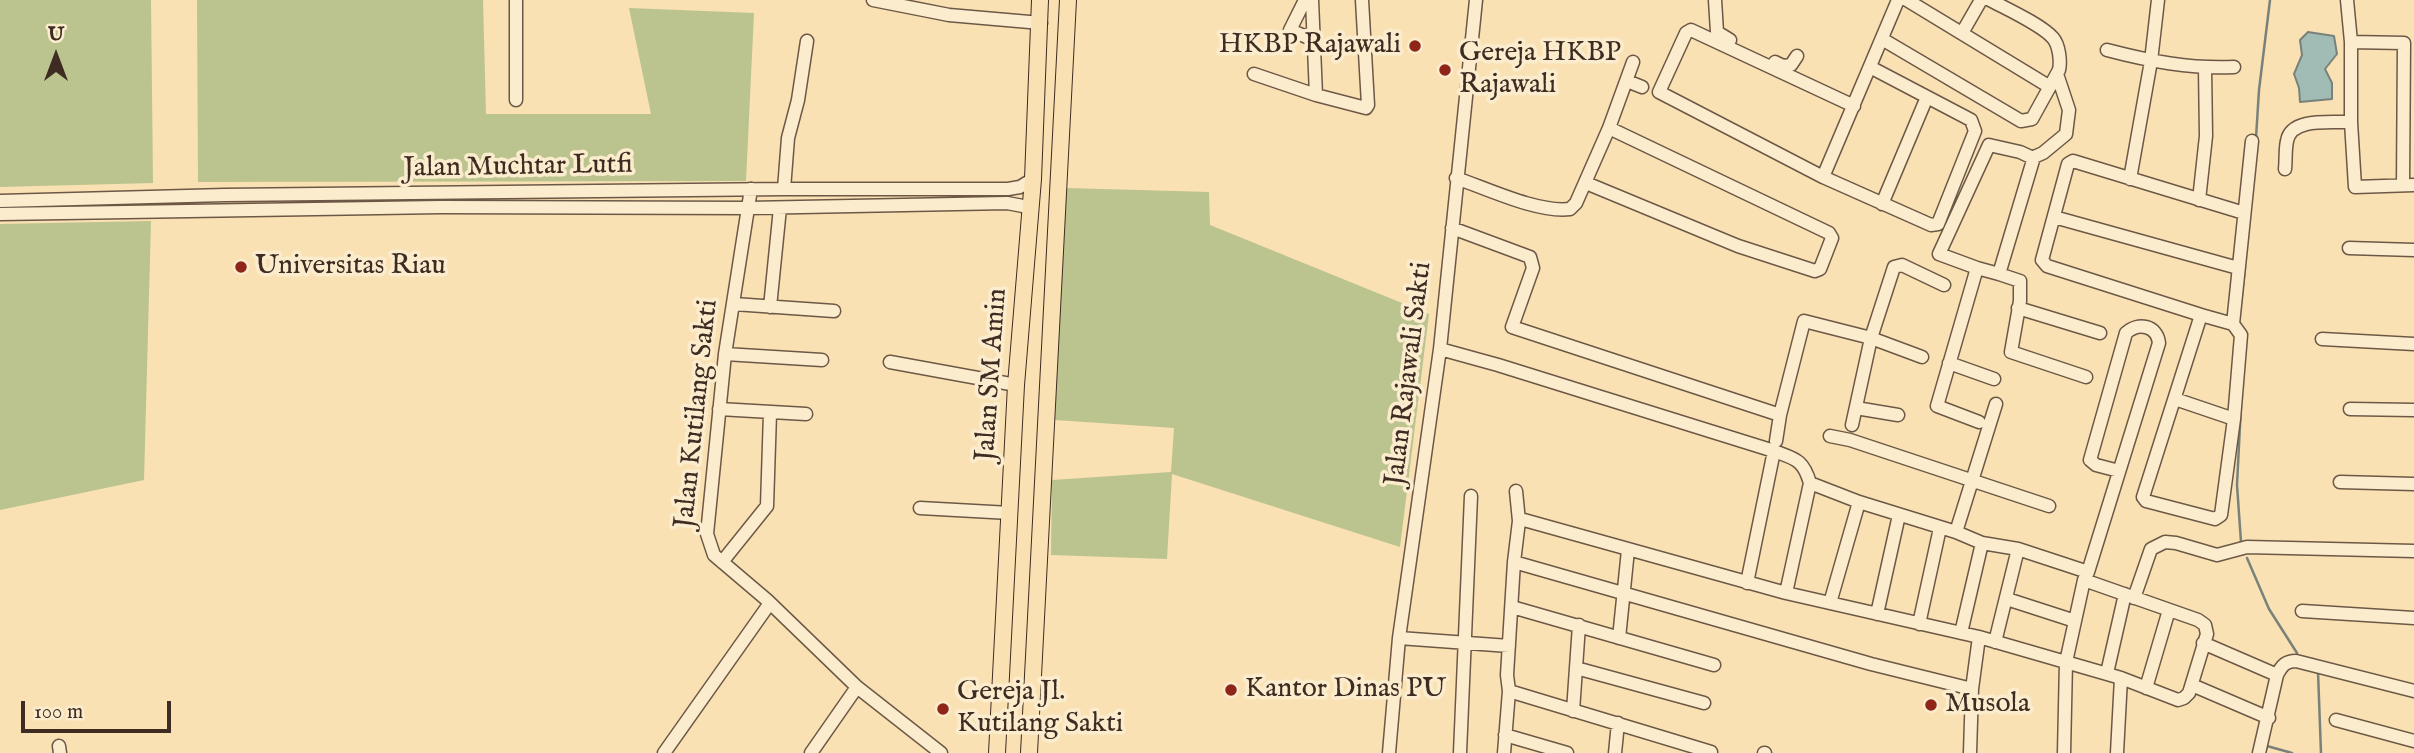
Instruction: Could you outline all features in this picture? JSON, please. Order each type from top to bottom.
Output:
[{"type":"main road","name":"Jalan SM Amin","points":[[997,753],[1016,385],[1033,178],[1040,0]]},
{"type":"main road","name":"Jalan SM Amin","points":[[1029,753],[1068,0]]},
{"type":"main road","points":[[1020,356],[1049,356]]},
{"type":"street","points":[[516,0],[516,100]]},
{"type":"street","points":[[873,0],[958,16],[1041,23]]},
{"type":"street","points":[[1305,0],[1290,30],[1314,40]]},
{"type":"street","points":[[1312,0],[1315,95]]},
{"type":"street","points":[[1254,74],[1315,95],[1366,108],[1362,0]]},
{"type":"street","name":"Jalan Rajawali Sakti","points":[[1389,753],[1399,638],[1440,349],[1476,0]]},
{"type":"street","points":[[1715,0],[1717,32],[1783,66],[1791,65],[1797,56]]},
{"type":"street","points":[[1823,177],[1898,0]]},
{"type":"street","points":[[1907,0],[2050,87]]},
{"type":"street","points":[[1962,33],[1981,0]]},
{"type":"street","points":[[1882,39],[2021,121],[2032,119],[2061,62],[2056,41],[1990,0]]},
{"type":"street","points":[[2130,179],[2151,61],[2158,0]]},
{"type":"street","points":[[2347,0],[2351,42],[2351,122],[2355,187],[2408,185],[2409,77],[2404,43],[2351,42]]},
{"type":"street","points":[[1854,106],[1691,30],[1686,33],[1659,92],[1823,177],[1931,225],[1938,224],[1975,131],[1970,120],[1870,67]]},
{"type":"street","points":[[784,189],[788,138],[798,100],[807,41]]},
{"type":"street","points":[[2107,50],[2151,61],[2204,68],[2234,67]]},
{"type":"street","points":[[1457,178],[1542,208],[1558,211],[1570,209],[1586,183],[1633,62]]},
{"type":"street","points":[[2199,200],[2206,136],[2204,68]]},
{"type":"street","points":[[1999,274],[2034,158],[2066,134],[2069,110],[2057,74]]},
{"type":"street","points":[[1627,81],[1642,87]]},
{"type":"street","points":[[1882,204],[1927,97]]},
{"type":"street","points":[[2285,169],[2287,141],[2290,132],[2299,125],[2351,122]]},
{"type":"street","points":[[1586,183],[1738,246],[1815,271],[1820,269],[1832,238],[1829,233],[1609,128]]},
{"type":"street","points":[[2201,315],[2144,495],[2146,501],[2213,519],[2221,515],[2234,419],[2241,335],[2234,324],[2252,141]]},
{"type":"street","points":[[2034,158],[1989,145],[1939,254],[2020,281],[2011,352],[2086,377]]},
{"type":"street","points":[[2234,324],[2043,263],[2069,163],[2076,161],[2245,214]]},
{"type":"street","name":"Jalan Muchtar Lutfi","points":[[0,201],[225,195],[1008,189],[1020,187],[1033,178]]},
{"type":"street","name":"Jalan Kutilang Sakti","points":[[751,189],[725,354],[707,534],[709,546],[714,555],[770,603],[857,687],[941,753]]},
{"type":"street","name":"Jalan Muchtar Lutfi","points":[[0,214],[441,207],[779,208],[1007,204],[1023,206],[1031,211]]},
{"type":"street","points":[[771,307],[779,208]]},
{"type":"street","points":[[2054,217],[2238,268]]},
{"type":"street","points":[[1452,228],[1530,257],[1533,268],[1512,327],[1780,415]]},
{"type":"street","points":[[2349,248],[2414,250]]},
{"type":"street","points":[[1852,425],[1871,338],[1894,267],[1902,265],[1944,285]]},
{"type":"street","points":[[1977,268],[1937,406],[1979,422]]},
{"type":"street","points":[[734,304],[834,311]]},
{"type":"street","points":[[2018,308],[2100,332]]},
{"type":"street","points":[[1748,583],[1780,415],[1804,321],[1871,338],[1922,357]]},
{"type":"street","points":[[2064,753],[2066,662],[2075,621],[2086,576],[2119,471],[2159,342],[2157,332],[2140,326],[2132,327],[2126,332],[2090,460],[2096,465],[2119,471]]},
{"type":"street","points":[[2322,339],[2414,344]]},
{"type":"street","points":[[1440,349],[1775,446],[1798,460],[1806,468],[1810,483],[1786,593]]},
{"type":"street","points":[[725,354],[822,360]]},
{"type":"street","points":[[890,362],[1016,385]]},
{"type":"street","points":[[1949,363],[1994,379]]},
{"type":"street","points":[[2175,399],[2234,419]]},
{"type":"street","points":[[1956,532],[1996,404]]},
{"type":"street","points":[[1856,408],[1898,415]]},
{"type":"street","points":[[2350,409],[2414,410]]},
{"type":"street","points":[[719,410],[806,414]]},
{"type":"street","points":[[722,562],[767,506],[770,413]]},
{"type":"street","points":[[1830,436],[1850,440],[2049,506]]},
{"type":"street","points":[[2340,482],[2414,484]]},
{"type":"street","points":[[1519,521],[1524,520],[1786,593],[1979,637],[2107,673],[2178,700],[2189,693],[2207,634],[2205,625],[2198,620],[2130,596],[2018,549],[1982,542],[1810,483]]},
{"type":"street","points":[[1504,753],[1514,562],[1519,521],[1516,491]]},
{"type":"street","points":[[1460,753],[1471,496]]},
{"type":"street","points":[[1830,603],[1859,502]]},
{"type":"street","points":[[920,508],[1010,513]]},
{"type":"street","points":[[1877,614],[1899,515]]},
{"type":"street","points":[[1919,624],[1940,528]]},
{"type":"street","points":[[1961,633],[1982,542]]},
{"type":"street","points":[[2107,673],[2130,596],[2151,549],[2165,542],[2217,555],[2247,547],[2414,551]]},
{"type":"street","points":[[1995,642],[2018,549]]},
{"type":"street","points":[[1619,638],[1628,551]]},
{"type":"street","points":[[1514,562],[1871,664],[1972,689]]},
{"type":"street","points":[[2007,599],[2075,621]]},
{"type":"street","points":[[664,753],[770,603]]},
{"type":"street","points":[[1512,607],[1714,665]]},
{"type":"street","points":[[2146,688],[2169,610]]},
{"type":"street","points":[[2302,611],[2414,618]]},
{"type":"street","points":[[1573,711],[1579,625]]},
{"type":"street","points":[[1970,753],[1972,689],[1979,637]]},
{"type":"street","points":[[1399,638],[1509,646]]},
{"type":"street","points":[[2203,643],[2277,675]]},
{"type":"street","points":[[2259,753],[2277,675],[2289,661],[2414,691]]},
{"type":"street","points":[[1576,668],[1704,704]]},
{"type":"street","points":[[2117,753],[2121,678]]},
{"type":"street","points":[[2192,685],[2269,718]]},
{"type":"street","points":[[811,753],[857,687]]},
{"type":"street","points":[[1509,691],[1711,752]]},
{"type":"street","points":[[2336,720],[2414,741]]},
{"type":"street","points":[[1615,753],[1618,723]]},
{"type":"street","points":[[1506,735],[1567,753]]},
{"type":"green space","points":[[0,0],[151,0],[153,183],[0,187]]},
{"type":"green space","points":[[197,0],[483,0],[486,114],[651,114],[629,8],[754,13],[746,181],[198,182]]},
{"type":"green space","points":[[1066,188],[1209,192],[1210,225],[1429,314],[1400,547],[1172,474],[1167,559],[1051,555],[1052,480],[1171,472],[1174,428],[1055,420]]},
{"type":"green space","points":[[151,221],[144,480],[0,510],[0,224]]},
{"type":"water","points":[[2308,32],[2334,36],[2337,54],[2325,69],[2332,83],[2332,99],[2300,102],[2294,74],[2302,55],[2300,40]]},
{"type":"waterway","points":[[2256,138],[2270,0]]},
{"type":"waterway","points":[[2240,312],[2245,267]]},
{"type":"waterway","points":[[2241,405],[2237,485],[2241,542]]},
{"type":"waterway","points":[[2247,558],[2269,609],[2297,653]]},
{"type":"waterway","points":[[2318,672],[2321,753]]},
{"type":"waterway","points":[[2266,750],[2267,746],[2292,753]]},
{"type":"place","name":"HKBP Rajawali","points":[[1415,46]]},
{"type":"place","name":"Gereja HKBP Rajawali","points":[[1445,70]]},
{"type":"place","name":"Universitas Riau","points":[[241,267]]},
{"type":"place","name":"Kantor Dinas PU","points":[[1231,690]]},
{"type":"place","name":"Musola","points":[[1931,705]]},
{"type":"place","name":"Gereja Jl. Kutilang Sakti","points":[[943,709]]}]
